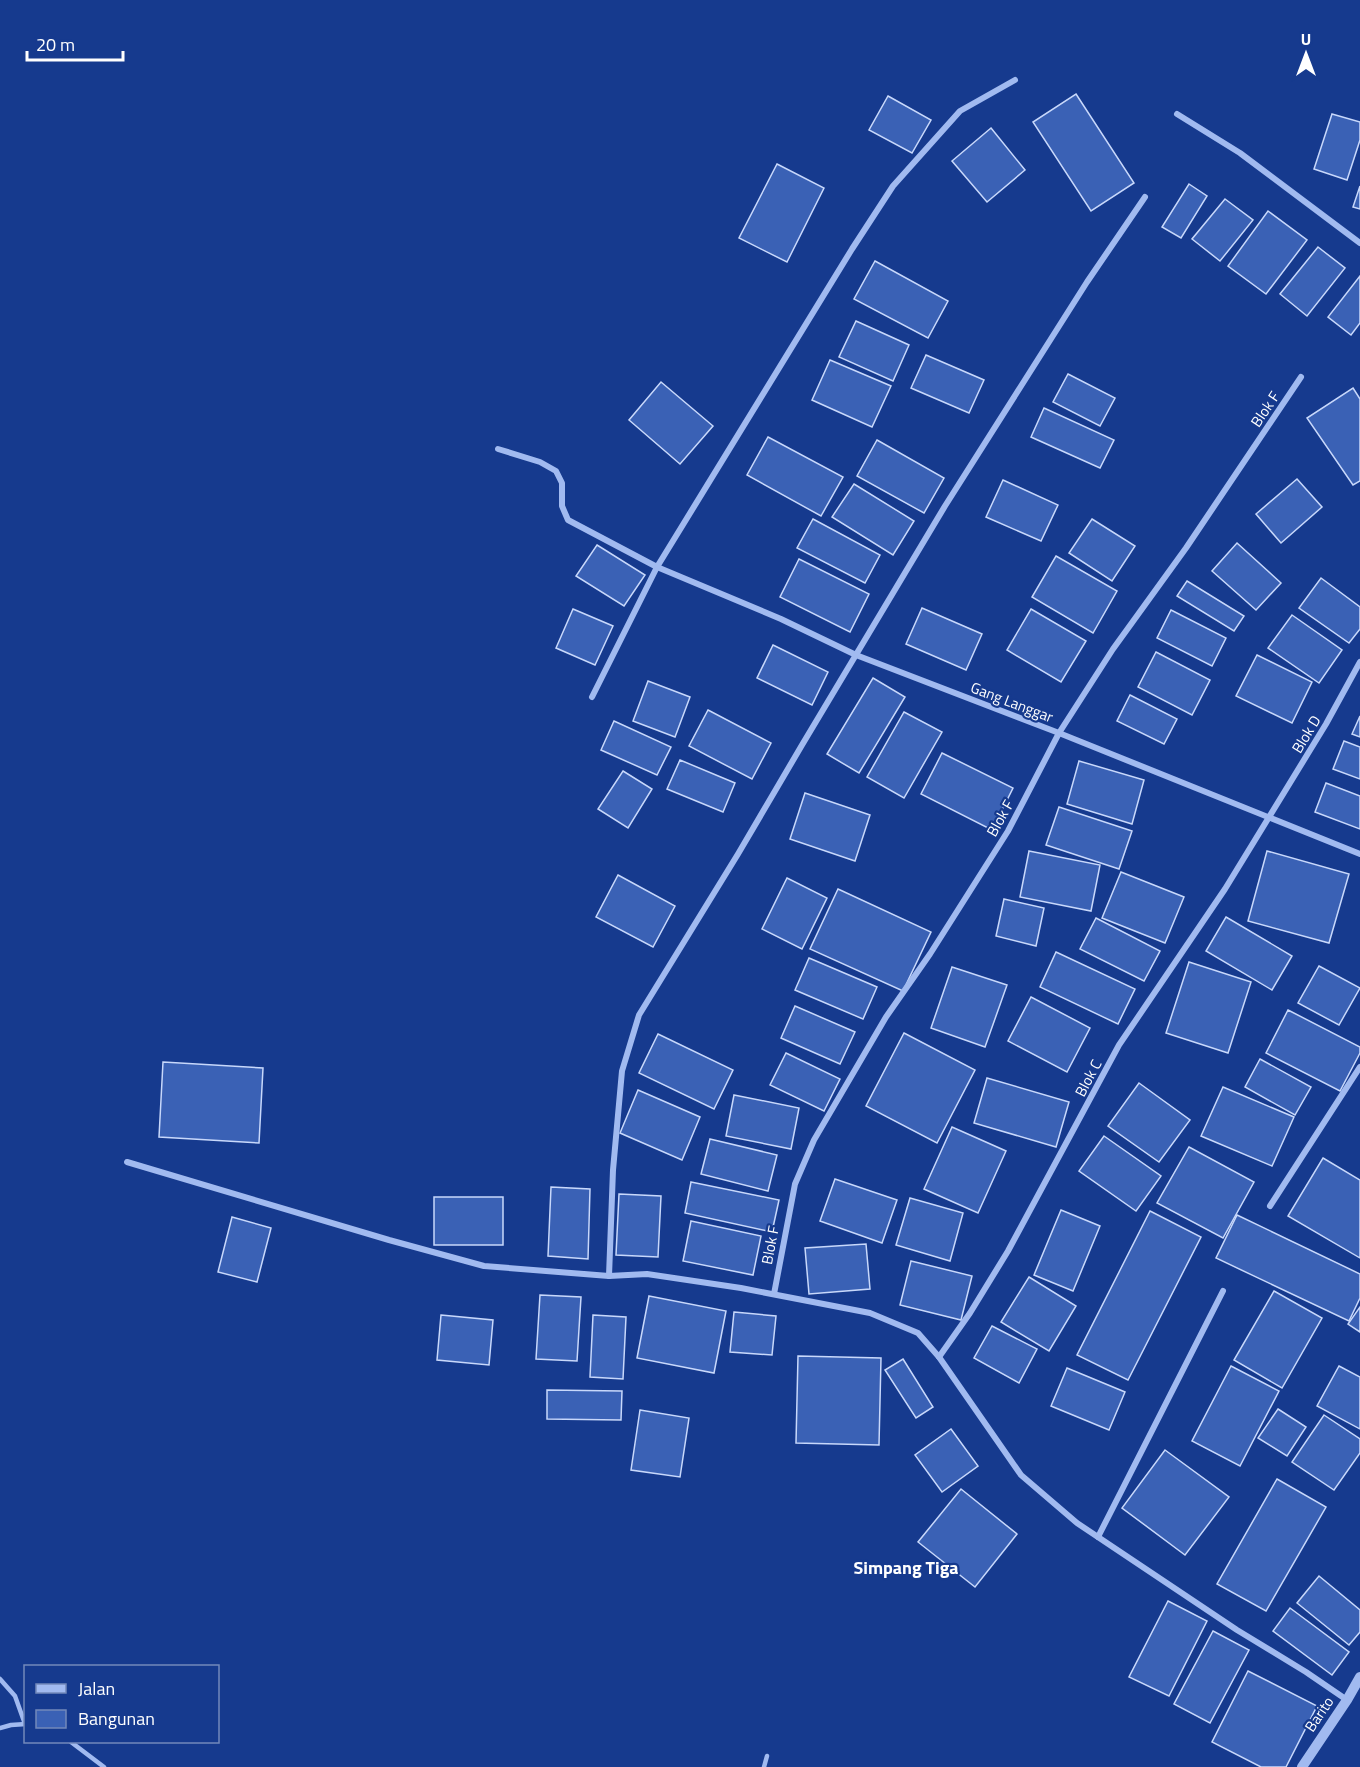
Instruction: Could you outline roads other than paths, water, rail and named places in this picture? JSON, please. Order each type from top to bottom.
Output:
[{"type":"street","points":[[592,698],[657,567],[893,186],[960,111],[1015,80]]},
{"type":"street","points":[[1178,114],[1240,153],[1360,243]]},
{"type":"street","points":[[609,1276],[613,1170],[622,1071],[639,1015],[738,855],[945,506],[1088,282],[1146,197]]},
{"type":"street","name":"Blok F","points":[[774,1294],[795,1184],[814,1140],[886,1017],[930,954],[1008,831],[1059,733],[1113,649],[1186,548],[1301,377]]},
{"type":"street","name":"Gang Langgar","points":[[498,449],[540,462],[556,471],[561,483],[561,506],[568,520],[657,567],[781,619],[856,655],[1059,733],[1360,854]]},
{"type":"street","name":"Blok D","points":[[1269,818],[1326,724],[1360,662]]},
{"type":"street","name":"Blok C","points":[[939,1357],[970,1313],[1008,1251],[1119,1045],[1197,933],[1269,818]]},
{"type":"street","points":[[1270,1206],[1360,1067]]},
{"type":"street","points":[[127,1162],[484,1266],[609,1276],[647,1274],[774,1294],[870,1313],[918,1333],[939,1357],[1021,1475],[1077,1523],[1347,1700]]},
{"type":"street","points":[[1098,1537],[1223,1291]]},
{"type":"street","name":"Barito","points":[[1302,1767],[1359,1681]]},
{"type":"lane","points":[[0,1679],[15,1696],[24,1721]]},
{"type":"lane","points":[[0,1728],[24,1724]]},
{"type":"lane","points":[[72,1743],[104,1767]]},
{"type":"lane","points":[[764,1767],[767,1756]]},
{"type":"district","name":"Simpang Tiga","points":[[906,1567]]}]
